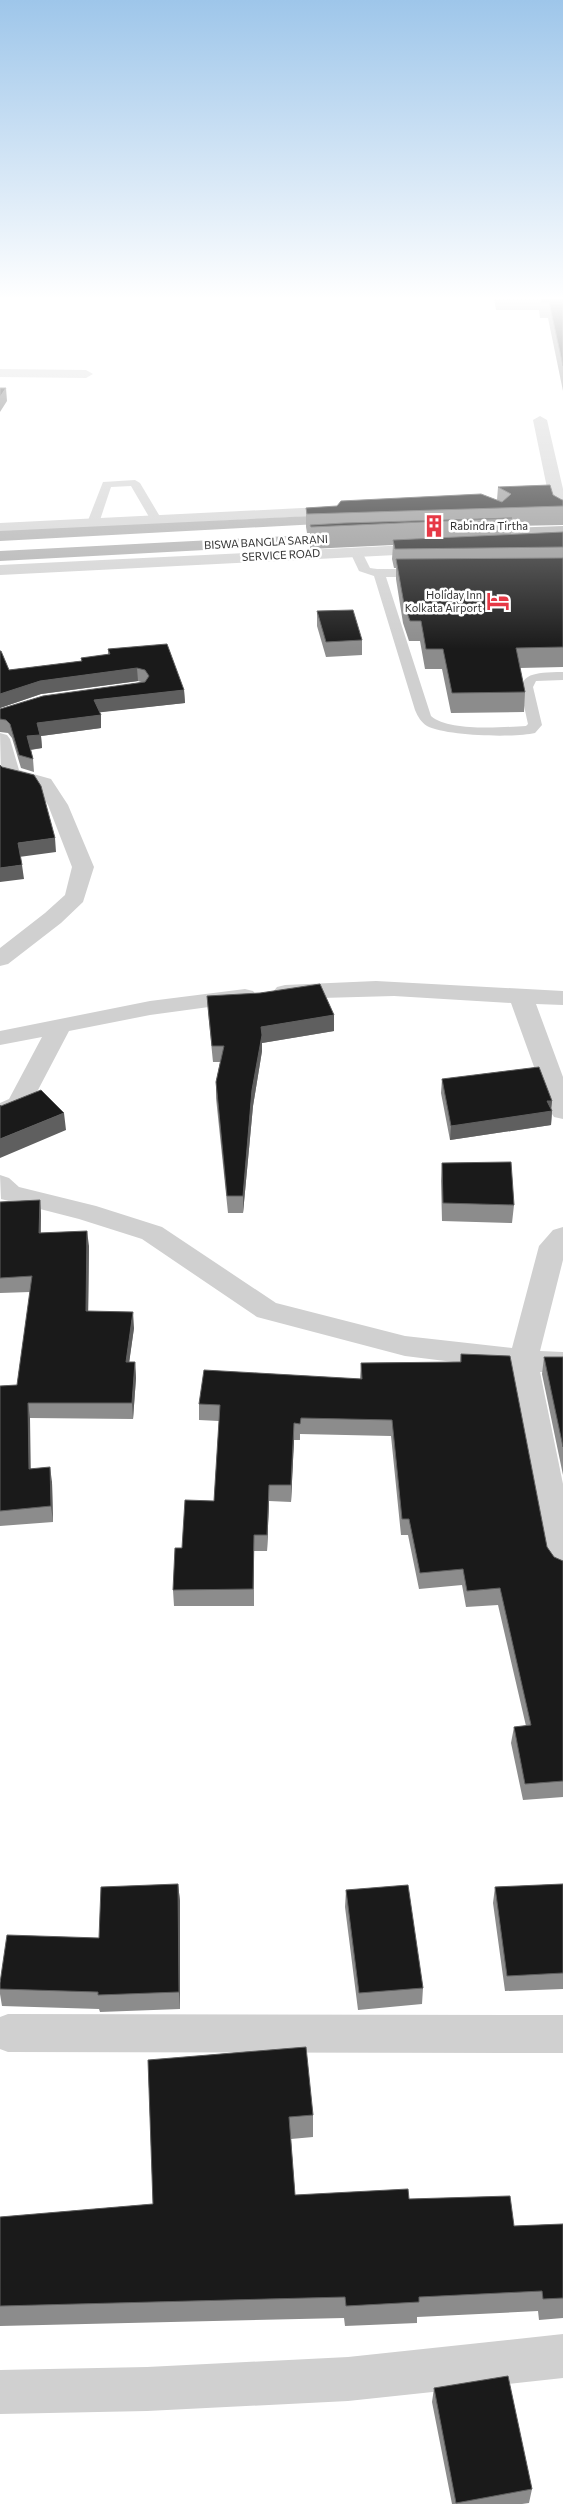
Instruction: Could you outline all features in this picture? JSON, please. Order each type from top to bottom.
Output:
[{"type":"main road","points":[[540,512],[561,512]]},
{"type":"main road","name":"BISWA BANGLA SARANI","points":[[0,536],[279,518],[356,515]]},
{"type":"main road","points":[[462,541],[563,531]]},
{"type":"main road","name":"BISWA BANGLA SARANI","points":[[0,556],[437,542]]},
{"type":"street","points":[[540,420],[561,512]]},
{"type":"street","points":[[0,528],[93,522],[279,518]]},
{"type":"street","points":[[462,541],[563,544]]},
{"type":"street","name":"SERVICE ROAD","points":[[0,570],[356,552],[437,542]]},
{"type":"street","points":[[0,739],[2,754],[11,775],[31,778],[44,783],[69,827],[83,867],[74,897],[53,918],[0,959]]},
{"type":"street","points":[[0,1038],[150,1008],[256,994],[326,989],[428,990],[521,998],[563,998]]},
{"type":"street","points":[[521,998],[563,1111]]},
{"type":"street","points":[[0,1112],[19,1104],[60,1026]]},
{"type":"street","points":[[0,1184],[10,1193],[86,1212],[152,1233],[267,1310],[405,1346],[523,1360],[563,1362]]},
{"type":"street","points":[[563,1236],[553,1246],[523,1360],[563,1563]]},
{"type":"street","points":[[8,2033],[563,2034]]},
{"type":"street","points":[[0,2392],[147,2389],[348,2379],[563,2356]]},
{"type":"lane","points":[[93,522],[107,484],[114,483],[135,483],[156,520]]},
{"type":"lane","points":[[356,552],[365,571],[379,574],[428,573]]},
{"type":"lane","points":[[379,574],[420,708],[424,718],[434,725],[447,728],[530,730],[535,724],[527,687],[531,679],[538,676],[563,676]]},
{"type":"building","points":[[550,485],[553,495],[563,500],[563,506],[307,514],[306,508],[337,506],[341,501],[481,494],[502,502],[511,494],[498,487]]},
{"type":"building","points":[[512,518],[311,527],[310,525],[344,523]]},
{"type":"building","points":[[563,532],[563,547],[395,549],[393,540]]},
{"type":"building","points":[[563,558],[563,647],[516,648],[525,692],[452,693],[443,649],[426,649],[421,621],[410,621],[404,604],[396,559]]},
{"type":"building","points":[[353,610],[362,640],[326,642],[317,611]]},
{"type":"building","points":[[167,644],[184,690],[94,700],[101,715],[37,723],[40,735],[27,736],[33,759],[19,755],[10,724],[6,720],[0,719],[0,709],[43,696],[145,682],[149,676],[145,670],[137,668],[40,681],[0,694],[0,651],[9,670],[82,661],[81,658],[110,654],[108,649]]},
{"type":"building","points":[[0,765],[34,775],[41,786],[55,838],[18,843],[22,865],[0,868]]},
{"type":"building","points":[[320,984],[334,1015],[261,1027],[262,1035],[252,1090],[243,1196],[227,1196],[216,1082],[224,1046],[212,1046],[207,996],[260,993]]},
{"type":"building","points":[[539,1067],[552,1101],[547,1101],[552,1111],[451,1126],[442,1079]]},
{"type":"building","points":[[41,1090],[64,1113],[0,1139],[0,1105]]},
{"type":"building","points":[[511,1162],[514,1205],[443,1203],[442,1163]]},
{"type":"building","points":[[40,1200],[39,1233],[87,1231],[86,1311],[133,1312],[126,1362],[135,1362],[132,1403],[28,1403],[29,1469],[50,1467],[51,1506],[0,1511],[0,1386],[17,1385],[32,1276],[0,1278],[0,1202]]},
{"type":"building","points":[[461,1354],[510,1356],[547,1547],[554,1557],[563,1561],[563,1781],[525,1784],[514,1727],[531,1725],[500,1588],[467,1591],[463,1569],[420,1573],[409,1519],[402,1519],[392,1420],[301,1418],[300,1424],[294,1423],[291,1485],[269,1485],[267,1535],[254,1535],[253,1589],[173,1590],[175,1548],[182,1548],[185,1500],[214,1501],[220,1405],[199,1404],[204,1370],[362,1379],[361,1363],[461,1362]]},
{"type":"building","points":[[544,1357],[563,1357],[563,1447]]},
{"type":"building","points":[[178,1884],[179,1992],[98,1995],[98,1992],[0,1989],[7,1935],[99,1938],[101,1887]]},
{"type":"building","points":[[563,1884],[563,1973],[507,1976],[495,1887]]},
{"type":"building","points":[[408,1885],[423,1988],[359,1993],[346,1890]]},
{"type":"building","points":[[306,2047],[313,2115],[289,2117],[295,2195],[408,2189],[409,2199],[510,2196],[514,2226],[563,2224],[563,2298],[543,2299],[542,2291],[419,2297],[419,2302],[346,2306],[345,2297],[0,2306],[0,2217],[153,2204],[148,2060]]},
{"type":"building","points":[[508,2376],[532,2489],[456,2503],[434,2388]]},
{"type":"place","name":"Rabindra Tirtha","points":[[434,526]]},
{"type":"place","name":"Holiday Inn Kolkata Airport","points":[[498,601]]}]
